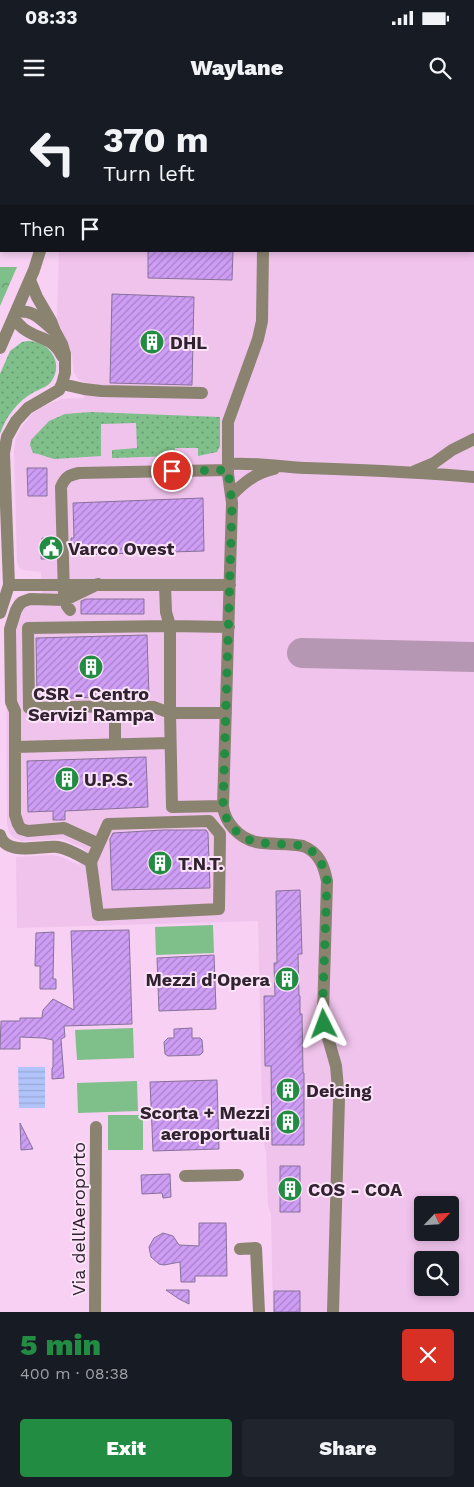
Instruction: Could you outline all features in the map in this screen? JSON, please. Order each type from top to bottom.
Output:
[{"type":"street","points":[[0,348],[30,280],[40,252]]},
{"type":"street","points":[[263,256],[262,321],[258,339],[228,422],[228,467],[232,504],[223,806],[224,815],[230,826],[246,838],[256,842],[309,848],[320,858],[325,870],[327,881],[323,1014],[336,1066],[339,1099],[333,1312]]},
{"type":"street","points":[[0,613],[9,585],[2,452],[7,437],[16,421],[28,408],[59,390],[66,366],[62,344],[51,320],[36,297],[30,280]]},
{"type":"street","points":[[14,315],[24,311],[29,312],[55,331]]},
{"type":"street","points":[[14,315],[25,329],[57,347],[66,366]]},
{"type":"street","points":[[62,384],[102,391],[202,393]]},
{"type":"street","points":[[413,472],[434,463],[452,450],[474,439]]},
{"type":"street","points":[[88,626],[80,622],[67,605],[64,584],[61,487],[64,479],[71,475],[79,473],[228,467],[245,463],[474,477]]},
{"type":"street","points":[[231,496],[250,478],[263,471],[289,467]]},
{"type":"street","points":[[98,584],[67,605],[52,600],[22,602],[16,610],[10,629],[11,702],[15,711],[15,815],[18,824],[21,828],[28,831],[64,828],[99,844]]},
{"type":"street","points":[[9,585],[230,585]]},
{"type":"street","points":[[165,585],[166,612],[170,626],[172,807],[223,806]]},
{"type":"street","points":[[226,713],[170,713],[154,707],[115,706],[29,708],[28,628],[88,626],[229,627]]},
{"type":"street","points":[[111,745],[115,706]]},
{"type":"street","points":[[15,747],[170,743]]},
{"type":"street","points":[[209,821],[220,834],[219,910],[98,915],[87,860],[99,844],[108,824],[209,821]]},
{"type":"street","points":[[0,835],[1,840],[10,847],[59,847],[87,860]]},
{"type":"street","name":"Via dell'Aeroporto","points":[[95,1312],[96,1126]]},
{"type":"street","points":[[185,1176],[238,1175]]},
{"type":"street","points":[[240,1249],[256,1248],[259,1312]]},
{"type":"shaded area","points":[[59,252],[474,252],[474,1312],[273,1312],[271,1214],[268,1205],[262,1109],[258,921],[17,928],[16,857],[52,855],[62,857],[79,865],[85,849],[63,839],[21,841],[13,837],[9,832],[7,824],[6,630],[15,598],[25,594],[42,594],[41,572],[22,570],[19,568],[17,561],[14,450],[16,437],[32,414],[44,406],[62,399],[84,398],[85,382],[79,380],[74,373],[69,346],[57,318]]},
{"type":"green space","points":[[0,267],[17,267],[0,306]]},
{"type":"green space","points":[[28,341],[42,345],[53,354],[56,368],[55,375],[48,385],[34,392],[18,404],[6,421],[0,434],[0,374],[10,351],[22,342]]},
{"type":"green space","points":[[91,412],[220,417],[220,446],[217,452],[198,456],[198,448],[175,448],[175,456],[112,458],[112,450],[137,448],[136,423],[101,424],[101,456],[54,459],[33,453],[30,445],[31,440],[49,421],[65,414]]},
{"type":"green space","points":[[213,925],[214,953],[156,955],[155,927]]},
{"type":"green space","points":[[133,1028],[134,1058],[77,1060],[75,1030]]},
{"type":"green space","points":[[137,1081],[138,1111],[78,1113],[77,1083]]},
{"type":"green space","points":[[108,1115],[143,1115],[143,1150],[108,1150]]},
{"type":"water","points":[[18,1067],[45,1067],[45,1108],[19,1108]]},
{"type":"building","name":"DHL","points":[[148,252],[233,252],[232,280],[148,278]]},
{"type":"building","name":"DHL","points":[[112,294],[194,297],[192,385],[110,383]]},
{"type":"building","points":[[27,468],[47,468],[47,496],[28,496]]},
{"type":"building","points":[[203,498],[204,551],[71,555],[71,538],[74,538],[73,503]]},
{"type":"building","name":"Varco Ovest","points":[[42,538],[54,538],[55,559],[41,559]]},
{"type":"building","points":[[86,599],[144,599],[144,614],[81,614],[81,601]]},
{"type":"building","name":"CSR - Centro Servizi Rampa","points":[[147,635],[149,696],[37,699],[36,638]]},
{"type":"building","name":"U.P.S.","points":[[146,757],[148,807],[65,811],[65,820],[53,820],[53,811],[28,812],[27,761]]},
{"type":"building","name":"T.N.T.","points":[[206,830],[208,833],[210,888],[112,890],[110,839],[113,833]]},
{"type":"building","points":[[300,890],[302,954],[298,954],[304,1073],[304,1145],[272,1145],[271,1066],[265,1066],[264,996],[275,996],[274,963],[277,963],[276,891]]},
{"type":"building","points":[[129,930],[132,1024],[64,1026],[65,1037],[61,1039],[64,1078],[52,1079],[53,1040],[20,1037],[20,1049],[0,1049],[1,1021],[20,1021],[20,1018],[42,1018],[43,1010],[53,999],[74,1010],[71,931]]},
{"type":"building","points":[[54,932],[53,979],[56,979],[56,989],[40,989],[40,966],[35,966],[36,933]]},
{"type":"building","points":[[214,955],[216,1009],[159,1011],[157,958]]},
{"type":"building","points":[[192,1028],[192,1038],[200,1038],[202,1040],[203,1052],[200,1055],[168,1056],[165,1054],[164,1042],[168,1038],[174,1038],[174,1029]]},
{"type":"building","points":[[217,1080],[219,1149],[153,1151],[150,1082]]},
{"type":"building","points":[[20,1123],[33,1149],[21,1150]]},
{"type":"building","name":"COS - COA","points":[[280,1166],[300,1166],[300,1212],[280,1212]]},
{"type":"building","points":[[170,1174],[171,1197],[163,1198],[162,1193],[142,1194],[141,1175]]},
{"type":"building","points":[[199,1223],[226,1223],[227,1276],[195,1276],[195,1282],[181,1282],[180,1262],[159,1264],[151,1257],[149,1247],[154,1238],[163,1233],[173,1236],[179,1245],[199,1246]]},
{"type":"building","points":[[166,1290],[189,1290],[189,1304],[179,1299]]},
{"type":"building","points":[[274,1291],[300,1291],[300,1312],[274,1312]]},
{"type":"taxiway","points":[[302,653],[474,657]]},
{"type":"place","name":"DHL","points":[[152,342]]},
{"type":"place","name":"Varco Ovest","points":[[51,548]]},
{"type":"place","name":"CSR - Centro Servizi Rampa","points":[[91,667]]},
{"type":"place","name":"U.P.S.","points":[[67,779]]},
{"type":"place","name":"T.N.T.","points":[[160,863]]},
{"type":"place","name":"Mezzi d'Opera","points":[[287,979]]},
{"type":"place","name":"Deicing","points":[[288,1090]]},
{"type":"place","name":"Scorta + Mezzi aeroportuali","points":[[288,1122]]},
{"type":"place","name":"COS - COA","points":[[290,1189]]},
{"type":"route","points":[[172,471],[228,470],[232,504],[224,815],[230,826],[246,838],[256,842],[303,846],[309,848],[320,858],[327,881],[323,996],[324,1024]]}]
